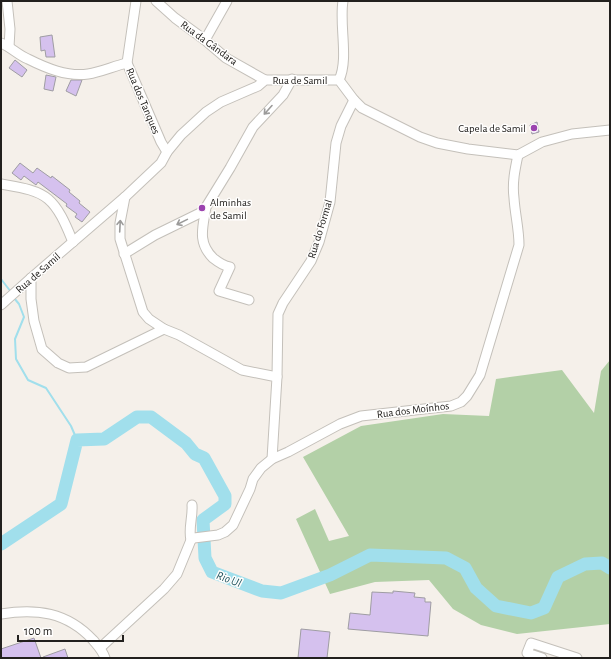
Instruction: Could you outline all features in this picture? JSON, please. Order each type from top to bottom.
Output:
[{"type":"street","points":[[7,1],[10,29],[5,45],[26,58],[48,68],[66,73],[87,74],[127,63]]},
{"type":"street","name":"Rua dos Tanques","points":[[136,1],[127,63],[161,142],[167,152]]},
{"type":"street","name":"Rua da Gândara","points":[[156,1],[226,58],[265,80]]},
{"type":"street","points":[[205,40],[227,1]]},
{"type":"street","points":[[339,80],[342,74],[343,61],[341,11],[343,1]]},
{"type":"street","points":[[124,254],[155,235],[200,213],[206,207],[253,127],[283,95],[292,79]]},
{"type":"street","name":"Rua de Samil","points":[[3,303],[30,278],[125,198],[161,163],[167,152],[181,135],[206,112],[221,102],[258,86],[265,80],[339,80],[362,108],[420,137],[437,143],[468,149],[518,155]]},
{"type":"street","name":"Rua do Formal","points":[[272,459],[277,377],[278,314],[283,303],[312,262],[330,202],[336,143],[341,126],[354,100]]},
{"type":"street","points":[[518,155],[542,142],[572,134],[610,130]]},
{"type":"street","name":"Rua dos Moínhos","points":[[201,538],[218,536],[233,525],[253,479],[261,468],[272,459],[340,424],[361,416],[451,406],[461,402],[467,396],[480,375],[519,245],[514,198],[514,174],[518,155]]},
{"type":"street","points":[[1,184],[34,191],[48,199],[58,211],[73,242]]},
{"type":"street","points":[[125,198],[120,223],[120,239],[143,312],[149,319],[164,329],[180,335],[242,370],[277,377]]},
{"type":"street","points":[[206,207],[202,240],[204,247],[218,262],[230,267],[219,291],[249,300]]},
{"type":"street","points":[[30,278],[34,321],[42,349],[58,363],[69,368],[86,367],[164,329]]},
{"type":"street","points":[[100,648],[164,589],[178,574],[201,538],[189,533],[193,515],[192,506]]},
{"type":"street","points":[[1,614],[30,610],[46,612],[59,616],[70,621],[80,629],[100,648],[105,658]]},
{"type":"street","points":[[542,658],[527,653],[531,643],[577,658]]},
{"type":"green space","points":[[610,360],[610,624],[517,634],[481,625],[453,609],[429,580],[375,582],[330,594],[296,519],[315,509],[329,541],[349,536],[303,457],[361,426],[443,414],[489,416],[496,379],[562,370],[594,413],[601,371]]},
{"type":"building","points":[[52,35],[55,57],[46,57],[45,50],[41,51],[40,37]]},
{"type":"building","points":[[15,60],[27,70],[22,77],[9,68]]},
{"type":"building","points":[[46,75],[56,77],[53,91],[44,89]]},
{"type":"building","points":[[71,80],[82,80],[76,96],[66,91]]},
{"type":"building","name":"Capela de Samil","points":[[537,122],[539,132],[532,134],[530,125]]},
{"type":"building","points":[[20,163],[33,173],[37,168],[51,178],[52,176],[70,190],[69,192],[80,201],[79,203],[90,212],[82,222],[75,217],[77,214],[66,206],[67,204],[38,182],[36,185],[24,176],[21,180],[12,173]]},
{"type":"building","points":[[393,591],[415,593],[414,597],[425,598],[425,602],[431,602],[428,636],[348,629],[350,613],[370,615],[372,592],[393,593]]},
{"type":"building","points":[[301,629],[330,632],[327,658],[298,658]]},
{"type":"building","points":[[34,638],[41,658],[1,658],[1,649]]},
{"type":"building","points":[[65,649],[68,658],[43,658],[43,657]]},
{"type":"waterway","points":[[1,279],[11,292]]},
{"type":"waterway","points":[[14,298],[19,304],[24,317],[15,339],[16,359],[28,380],[46,388],[71,426],[77,440]]},
{"type":"waterway","name":"Rio Ul","points":[[1,544],[61,504],[77,440],[104,439],[137,417],[151,417],[186,443],[195,454],[204,458],[225,496],[225,504],[203,520],[205,558],[212,572],[262,591],[281,593],[330,575],[370,555],[446,558],[465,568],[476,588],[496,606],[531,613],[544,608],[558,577],[585,564],[602,563],[610,568]]},
{"type":"place","name":"Capela de Samil","points":[[534,128]]},
{"type":"place","name":"Alminhas de Samil","points":[[202,208]]}]
